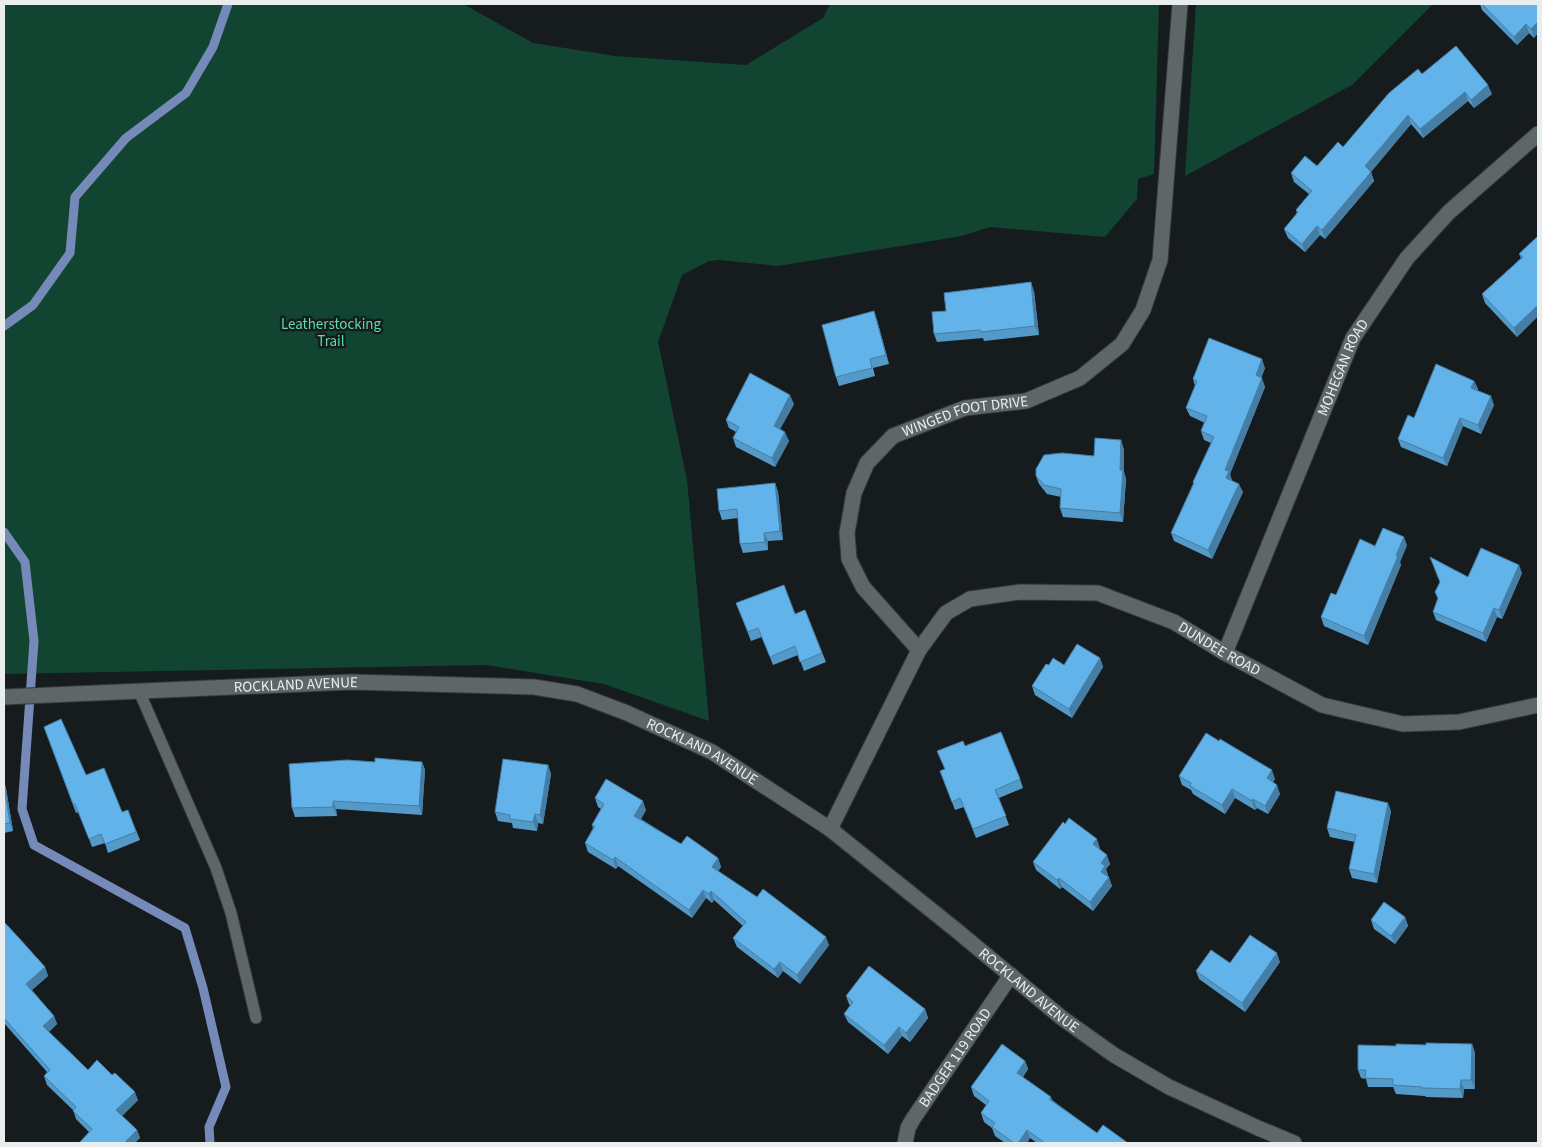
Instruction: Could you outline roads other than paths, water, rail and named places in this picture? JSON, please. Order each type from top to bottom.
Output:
[{"type":"street","name":"WINGED FOOT DRIVE","points":[[919,650],[863,587],[849,558],[846,533],[854,493],[867,463],[893,436],[965,408],[1026,401],[1080,378],[1122,344],[1143,310],[1160,260],[1180,4]]},
{"type":"street","name":"MOHEGAN ROAD","points":[[1225,653],[1353,338],[1406,258],[1449,212],[1538,134]]},
{"type":"street","name":"DUNDEE ROAD","points":[[919,650],[946,613],[970,599],[1020,592],[1098,593],[1174,622],[1225,653],[1322,705],[1403,724],[1459,722],[1538,705]]},
{"type":"street","points":[[830,829],[919,650]]},
{"type":"street","name":"ROCKLAND AVENUE","points":[[7,697],[351,682],[534,687],[577,694],[627,713],[712,752],[830,829],[1062,1018],[1114,1055],[1169,1087],[1294,1143]]},
{"type":"street","name":"BADGER 119 ROAD","points":[[905,1143],[908,1128],[913,1119],[1011,975]]},
{"type":"lane","points":[[139,691],[216,868],[231,913],[256,1018]]},
{"type":"waterway","points":[[4,326],[33,305],[70,253],[75,197],[126,138],[186,93],[213,47],[228,4]]},
{"type":"waterway","points":[[4,532],[25,562],[34,641],[22,809],[34,845],[185,928],[203,988],[226,1087],[209,1127],[210,1143]]},
{"type":"park label","name":"Leatherstocking Trail","points":[[331,332]]}]
